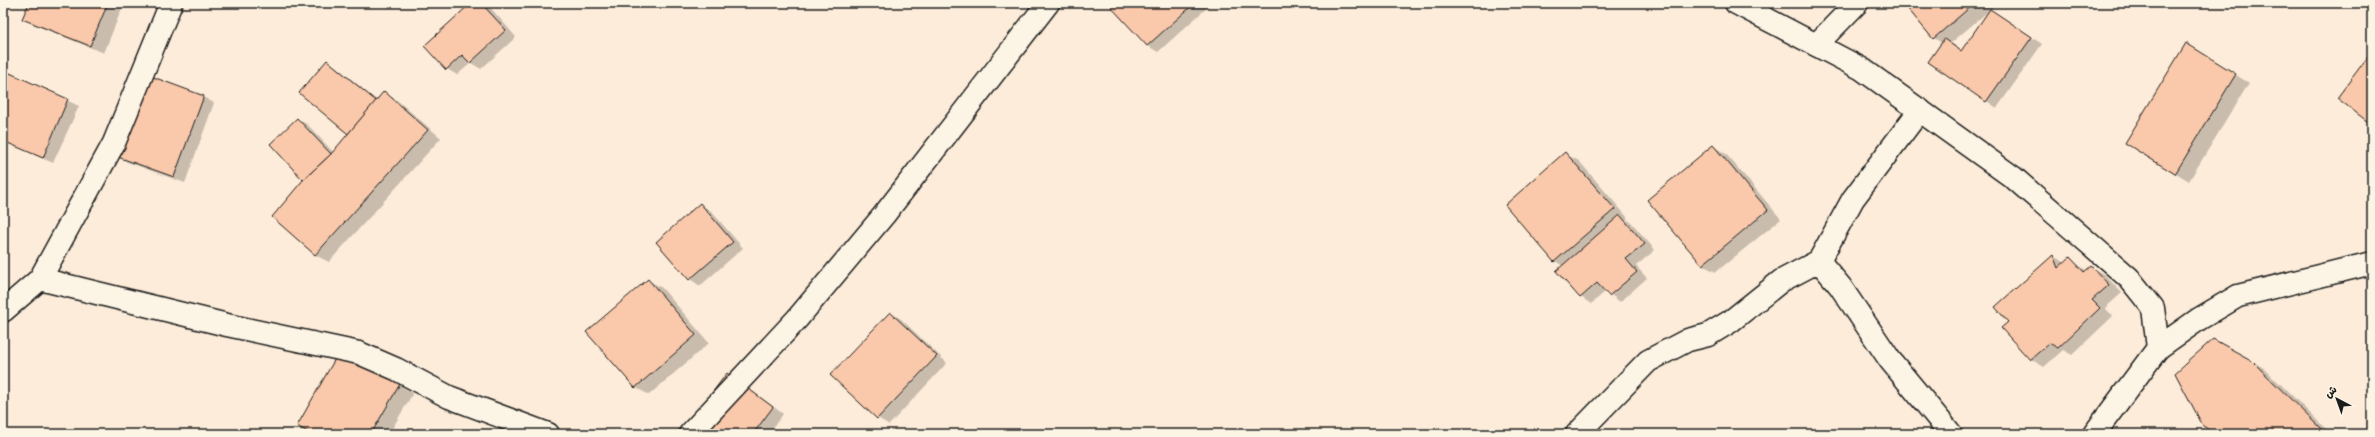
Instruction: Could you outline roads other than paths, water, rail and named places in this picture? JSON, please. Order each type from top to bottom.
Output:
[{"type":"street","points":[[3,311],[40,279],[114,143],[171,3]]},
{"type":"street","points":[[690,434],[797,318],[879,221],[1048,3]]},
{"type":"street","points":[[1736,3],[1862,69],[2014,178],[2129,278],[2153,308],[2158,348]]},
{"type":"street","points":[[1816,45],[1857,3]]},
{"type":"street","points":[[1577,434],[1648,361],[1688,340],[1708,335],[1731,322],[1781,282],[1819,261],[1853,199],[1920,110]]},
{"type":"street","points":[[1819,261],[1840,286],[1890,360],[1951,434]]},
{"type":"street","points":[[2094,434],[2158,348],[2199,319],[2238,296],[2372,263]]},
{"type":"street","points":[[40,279],[227,326],[359,353],[396,369],[449,396],[548,434]]}]
